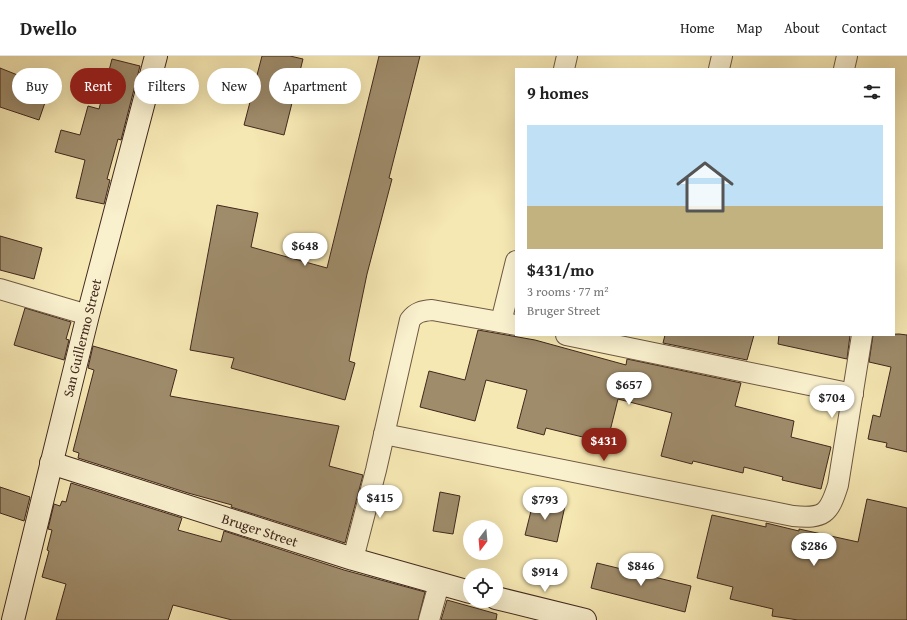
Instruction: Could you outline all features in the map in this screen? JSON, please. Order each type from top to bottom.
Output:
[{"type":"main road","name":"San Guillermo Street","points":[[13,620],[88,315],[156,56]]},
{"type":"main road","name":"Bruger Street","points":[[51,463],[353,559],[463,590]]},
{"type":"main road","points":[[503,600],[585,620]]},
{"type":"street","points":[[564,68],[568,56]]},
{"type":"street","points":[[719,68],[722,56]]},
{"type":"street","points":[[844,68],[847,56]]},
{"type":"street","points":[[353,559],[384,434],[407,327],[414,314],[432,310],[508,323],[515,269]]},
{"type":"street","points":[[0,289],[88,315]]},
{"type":"street","points":[[571,336],[853,394]]},
{"type":"street","points":[[384,434],[809,518],[824,514],[833,502],[838,485],[862,336]]},
{"type":"street","points":[[429,620],[439,584]]},
{"type":"building","points":[[262,56],[290,56],[303,59],[301,68],[269,68],[269,104],[292,104],[284,135],[244,125],[249,104],[261,104],[261,68],[259,68]]},
{"type":"building","points":[[379,56],[420,56],[389,178],[392,179],[367,274],[349,361],[355,363],[345,400],[231,368],[234,358],[190,350],[217,205],[258,213],[251,247],[327,268]]},
{"type":"building","points":[[112,59],[140,66],[139,68],[134,68],[134,89],[121,140],[118,139],[107,179],[110,180],[104,204],[76,198],[85,160],[55,152],[61,130],[80,135],[88,106],[99,109],[100,104],[126,104],[126,68],[110,68]]},
{"type":"building","points":[[0,68],[12,73],[12,104],[44,104],[39,120],[0,107]]},
{"type":"building","points":[[0,236],[42,248],[34,279],[0,270]]},
{"type":"building","points":[[25,308],[71,322],[66,339],[69,340],[64,360],[14,345]]},
{"type":"building","points":[[478,330],[535,340],[626,365],[627,359],[741,383],[735,406],[794,421],[791,437],[831,447],[821,489],[782,480],[783,477],[744,467],[743,473],[693,461],[692,464],[661,456],[672,413],[618,399],[607,443],[546,428],[544,435],[517,428],[527,390],[486,380],[475,421],[420,407],[429,371],[465,380]]},
{"type":"building","points":[[895,334],[907,335],[907,452],[886,447],[887,443],[868,439],[873,415],[880,417],[891,367],[869,362],[873,336],[895,336]]},
{"type":"building","points":[[665,336],[754,336],[747,360],[663,343]]},
{"type":"building","points":[[779,336],[850,336],[847,359],[778,344]]},
{"type":"building","points":[[93,346],[177,370],[170,396],[339,426],[329,466],[363,475],[345,543],[231,507],[232,505],[188,493],[78,458],[79,453],[73,451],[94,370],[88,368]]},
{"type":"building","points":[[71,483],[182,518],[178,530],[221,542],[224,531],[344,570],[425,592],[418,620],[232,620],[173,605],[168,620],[56,620],[66,584],[42,577],[49,551],[47,550],[52,530],[48,529],[54,504],[60,506],[62,501],[66,502]]},
{"type":"building","points":[[0,487],[30,497],[24,521],[0,513]]},
{"type":"building","points":[[440,492],[460,496],[453,534],[433,531]]},
{"type":"building","points":[[534,499],[565,506],[557,542],[525,535]]},
{"type":"building","points":[[867,499],[907,508],[907,620],[798,620],[772,616],[773,609],[730,599],[733,587],[697,578],[712,515],[766,527],[766,523],[799,531],[799,529],[858,542]]},
{"type":"building","points":[[597,563],[691,586],[685,612],[591,588]]},
{"type":"building","points":[[447,600],[463,604],[463,608],[476,608],[497,614],[496,620],[441,620]]}]
